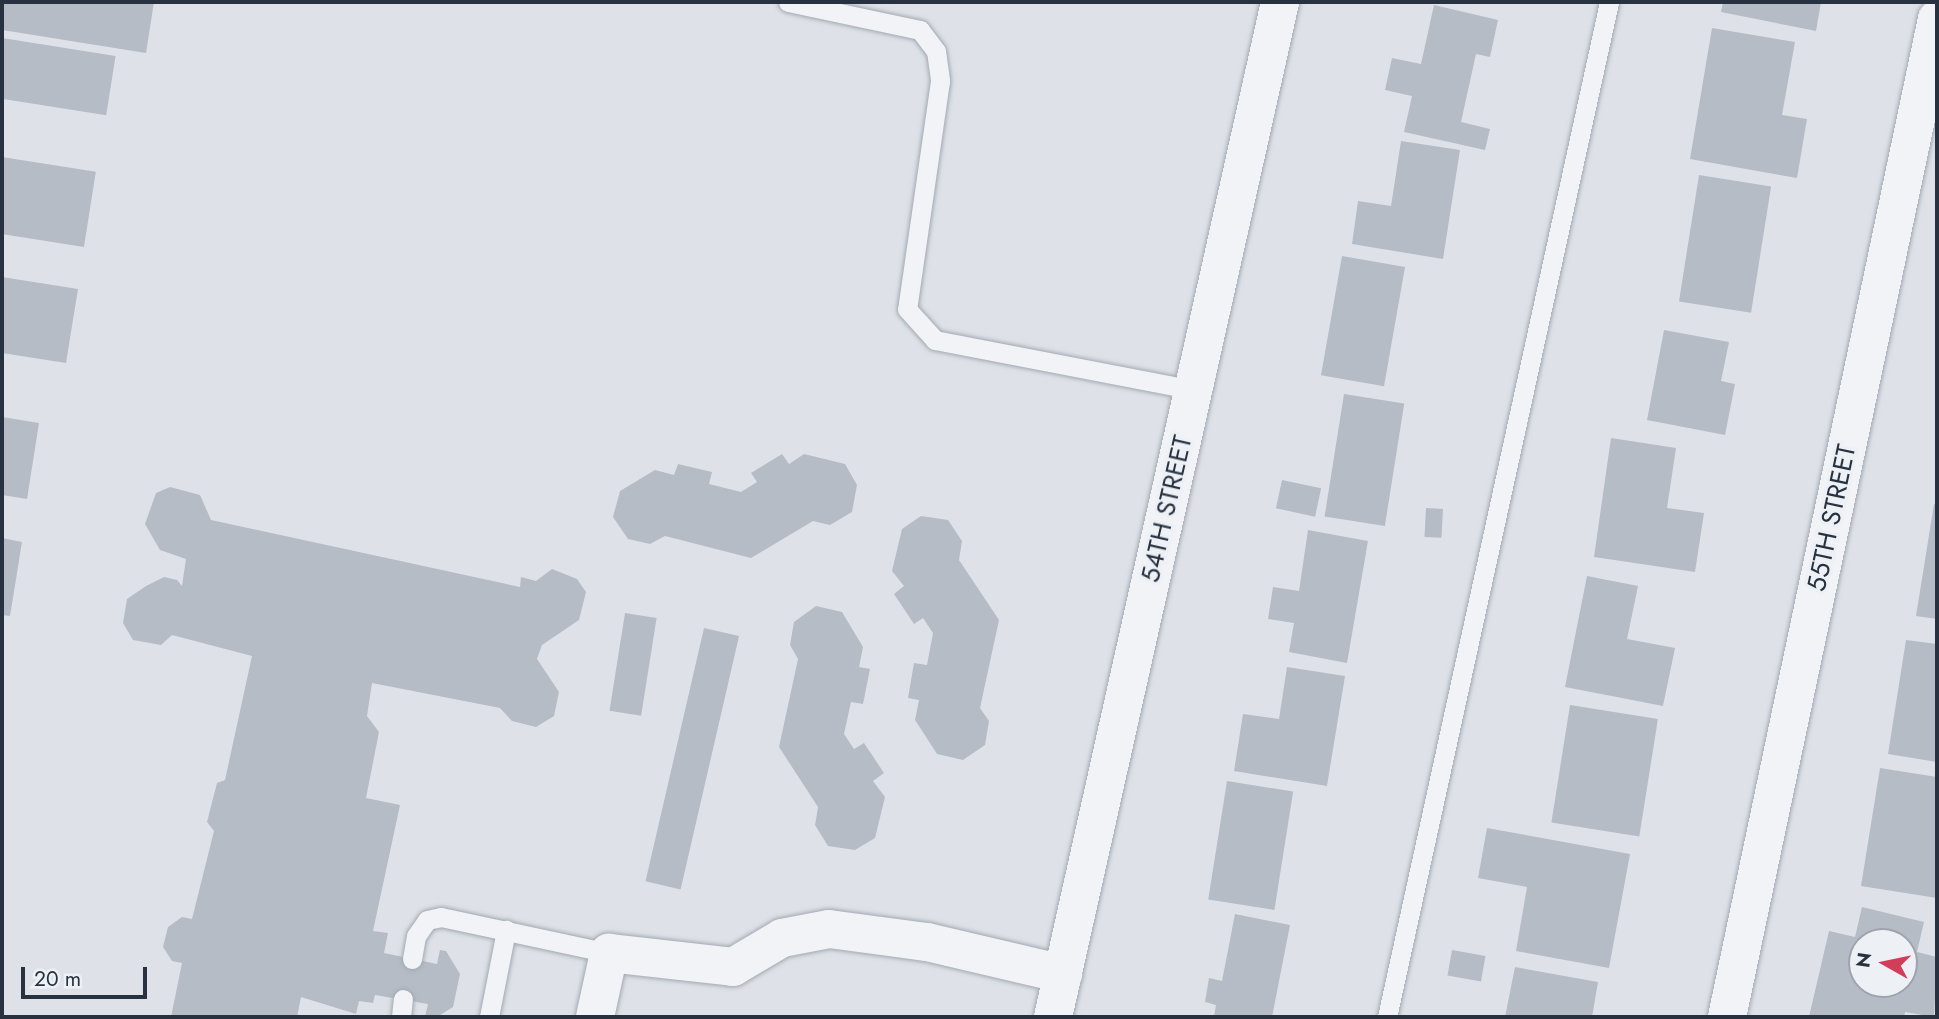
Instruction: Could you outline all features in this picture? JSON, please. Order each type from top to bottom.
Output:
[{"type":"street","name":"54TH STREET","points":[[1054,1017],[1280,2]]},
{"type":"street","name":"55TH STREET","points":[[1727,1017],[1937,19]]},
{"type":"street","points":[[595,1017],[609,953],[733,967],[782,937],[829,929],[927,942],[1063,974]]},
{"type":"lane","points":[[788,2],[920,30],[936,51],[940,81],[907,309],[935,340],[1194,390]]},
{"type":"lane","points":[[1387,1017],[1609,2]]},
{"type":"lane","points":[[412,959],[416,936],[427,920],[441,917],[609,953]]},
{"type":"lane","points":[[489,1017],[506,930]]},
{"type":"building","points":[[2,2],[154,2],[146,53],[2,30]]},
{"type":"building","points":[[1723,2],[1821,2],[1816,31],[1721,12]]},
{"type":"building","points":[[1434,5],[1498,20],[1490,57],[1476,54],[1461,122],[1490,129],[1485,150],[1404,132],[1412,96],[1385,90],[1392,58],[1421,64]]},
{"type":"building","points":[[1712,28],[1795,42],[1782,115],[1807,119],[1797,178],[1690,159]]},
{"type":"building","points":[[2,38],[116,56],[106,115],[2,99]]},
{"type":"building","points":[[1401,141],[1460,150],[1443,259],[1352,244],[1358,201],[1391,206]]},
{"type":"building","points":[[2,157],[96,172],[84,247],[2,234]]},
{"type":"building","points":[[1699,175],[1771,186],[1751,313],[1679,301]]},
{"type":"building","points":[[1342,256],[1405,267],[1384,386],[1321,375]]},
{"type":"building","points":[[2,277],[78,289],[66,363],[2,353]]},
{"type":"building","points":[[1664,330],[1729,342],[1721,381],[1735,384],[1725,435],[1647,420]]},
{"type":"building","points":[[1344,394],[1404,404],[1385,526],[1325,516]]},
{"type":"building","points":[[2,417],[39,423],[27,499],[2,495]]},
{"type":"building","points":[[1611,438],[1676,448],[1667,508],[1704,513],[1695,572],[1594,557]]},
{"type":"building","points":[[782,454],[789,464],[804,454],[845,464],[857,485],[852,512],[830,525],[813,521],[751,558],[665,536],[650,544],[628,539],[613,517],[620,491],[655,470],[674,475],[678,464],[712,472],[709,484],[741,492],[757,482],[751,473]]},
{"type":"building","points":[[1282,480],[1321,488],[1315,517],[1276,508]]},
{"type":"building","points":[[170,487],[200,495],[211,520],[520,587],[521,577],[536,581],[552,569],[577,579],[586,592],[579,620],[542,645],[537,659],[559,692],[554,716],[536,727],[512,721],[500,708],[372,683],[367,716],[379,732],[366,798],[400,805],[373,931],[388,933],[384,953],[437,964],[440,950],[446,951],[460,974],[453,1007],[437,1017],[425,1017],[428,1004],[375,995],[373,1003],[359,1001],[356,1014],[301,997],[297,1017],[171,1017],[182,963],[172,961],[163,947],[168,927],[182,917],[192,919],[214,831],[207,822],[217,783],[225,780],[252,656],[172,635],[161,645],[133,640],[123,623],[127,599],[146,586],[164,577],[177,580],[182,586],[186,559],[160,550],[145,524],[156,493]]},
{"type":"building","points":[[1934,504],[1937,505],[1937,619],[1916,616]]},
{"type":"building","points":[[1426,508],[1443,509],[1441,538],[1424,537]]},
{"type":"building","points":[[921,516],[948,520],[962,541],[959,560],[999,620],[980,708],[989,721],[985,745],[963,760],[937,754],[915,720],[919,700],[908,698],[914,663],[927,665],[933,633],[923,618],[914,624],[894,594],[904,586],[892,571],[902,529]]},
{"type":"building","points":[[1308,530],[1368,541],[1347,663],[1289,652],[1294,623],[1268,619],[1273,587],[1299,591]]},
{"type":"building","points":[[2,538],[22,542],[10,616],[2,615]]},
{"type":"building","points":[[1587,576],[1638,586],[1627,639],[1675,648],[1663,706],[1565,687]]},
{"type":"building","points":[[816,606],[842,612],[863,647],[859,667],[870,669],[863,704],[851,702],[844,734],[854,749],[864,743],[884,773],[873,781],[885,797],[875,838],[855,850],[828,846],[815,825],[818,807],[779,747],[798,659],[790,645],[794,622]]},
{"type":"building","points":[[625,613],[657,618],[641,716],[610,711]]},
{"type":"building","points":[[704,628],[739,636],[681,889],[646,881]]},
{"type":"building","points":[[1906,640],[1937,644],[1937,762],[1888,754]]},
{"type":"building","points":[[1287,667],[1345,676],[1327,786],[1234,771],[1243,714],[1279,719]]},
{"type":"building","points":[[1570,705],[1658,719],[1639,836],[1551,823]]},
{"type":"building","points":[[1880,768],[1937,777],[1937,898],[1861,886]]},
{"type":"building","points":[[1227,781],[1293,791],[1274,910],[1208,900]]},
{"type":"building","points":[[1487,828],[1630,854],[1609,968],[1516,951],[1527,887],[1478,878]]},
{"type":"building","points":[[1862,907],[1924,922],[1918,948],[1918,928],[1857,928]]},
{"type":"building","points":[[1235,914],[1290,925],[1272,1017],[1214,1017],[1216,1005],[1205,1002],[1209,978],[1222,981]]},
{"type":"building","points":[[1829,931],[1848,935],[1848,998],[1918,998],[1918,952],[1937,957],[1934,1017],[1905,1012],[1904,1017],[1809,1017]]},
{"type":"building","points":[[1452,950],[1485,956],[1481,982],[1447,976]]},
{"type":"building","points":[[1515,967],[1598,982],[1592,1017],[1505,1017]]}]
